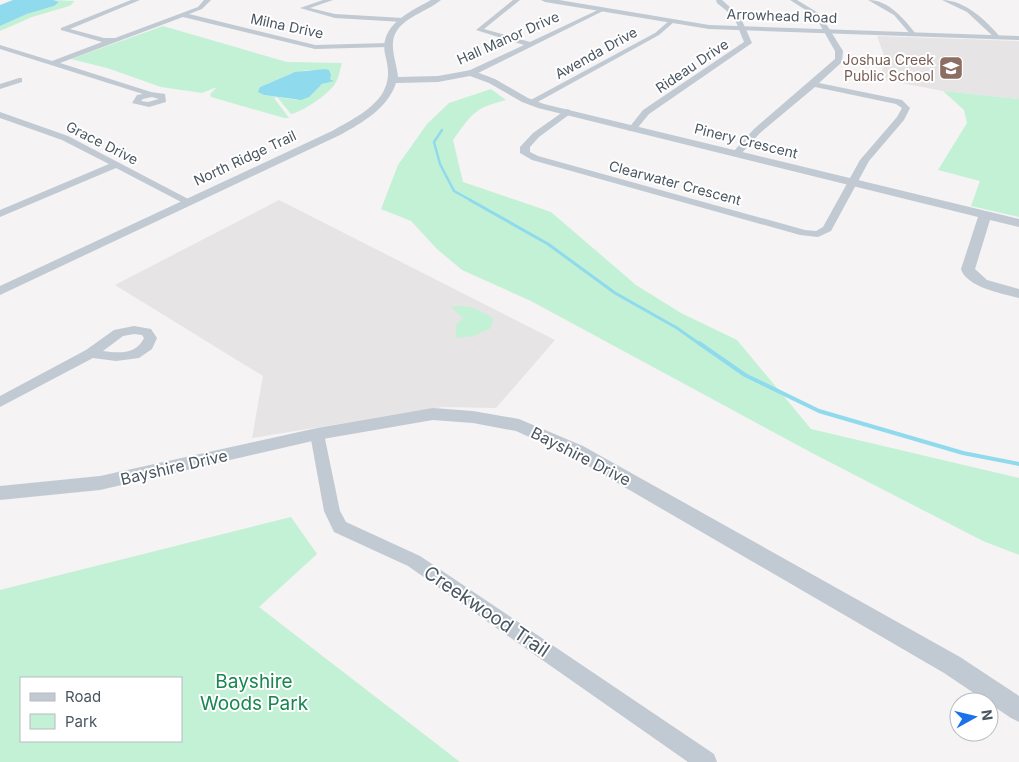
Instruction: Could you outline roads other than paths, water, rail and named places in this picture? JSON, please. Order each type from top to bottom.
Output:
[{"type":"street","points":[[110,41],[63,29],[137,0]]},
{"type":"street","points":[[53,63],[203,7],[208,0]]},
{"type":"street","points":[[330,0],[303,8],[337,16],[402,20]]},
{"type":"street","points":[[393,80],[388,45],[391,34],[402,20],[437,0]]},
{"type":"street","points":[[517,0],[479,30],[529,44]]},
{"type":"street","name":"Arrowhead Road","points":[[545,0],[701,27],[1019,38]]},
{"type":"street","name":"Rideau Drive","points":[[632,129],[646,112],[748,43],[737,16],[719,0]]},
{"type":"street","points":[[736,154],[757,131],[814,84],[838,60],[839,51],[818,15],[793,0]]},
{"type":"street","points":[[871,0],[896,14],[914,35]]},
{"type":"street","points":[[945,0],[969,11],[998,38]]},
{"type":"street","name":"Hall Manor Drive","points":[[393,80],[438,79],[471,73],[602,10]]},
{"type":"street","name":"Milna Drive","points":[[183,15],[315,47],[388,45]]},
{"type":"street","name":"Awenda Drive","points":[[531,102],[657,34],[671,22]]},
{"type":"street","points":[[0,47],[146,92],[149,95]]},
{"type":"street","name":"Pinery Crescent","points":[[471,73],[497,83],[531,102],[632,129],[1019,223]]},
{"type":"street","points":[[0,87],[19,80]]},
{"type":"street","name":"North Ridge Trail","points":[[0,291],[349,125],[380,102],[393,80]]},
{"type":"street","points":[[814,84],[899,102],[906,106],[901,118],[866,160],[852,182]]},
{"type":"street","name":"Clearwater Crescent","points":[[568,112],[536,135],[525,147],[525,153],[535,158],[804,232],[818,234],[827,230],[852,182]]},
{"type":"street","name":"Grace Drive","points":[[0,115],[65,138],[189,202]]},
{"type":"street","points":[[0,214],[116,165]]},
{"type":"street","points":[[986,214],[968,269],[969,273],[982,283],[1019,294]]},
{"type":"street","points":[[0,402],[91,354]]},
{"type":"street","name":"Bayshire Drive","points":[[0,493],[100,484],[317,434],[402,418],[434,414],[473,417],[519,425],[577,451],[952,665],[1019,710]]},
{"type":"street","name":"Creekwood Trail","points":[[317,434],[332,512],[340,527],[414,561],[706,762]]},
{"type":"water","points":[[13,0],[53,0],[59,2],[54,6],[27,14],[0,26],[0,5]]},
{"type":"water","points":[[329,70],[330,79],[334,81],[322,84],[309,97],[301,100],[264,95],[258,92],[260,87],[295,72]]},
{"type":"waterway","points":[[442,130],[434,142],[440,164],[454,191],[472,201]]},
{"type":"waterway","points":[[470,200],[548,244],[615,293],[677,328],[701,345]]},
{"type":"waterway","points":[[699,343],[745,375],[819,411],[963,453],[1019,464]]},
{"type":"place","name":"Joshua Creek Public School","points":[[951,68]]},
{"type":"park label","name":"Bayshire Woods Park","points":[[254,692]]}]
